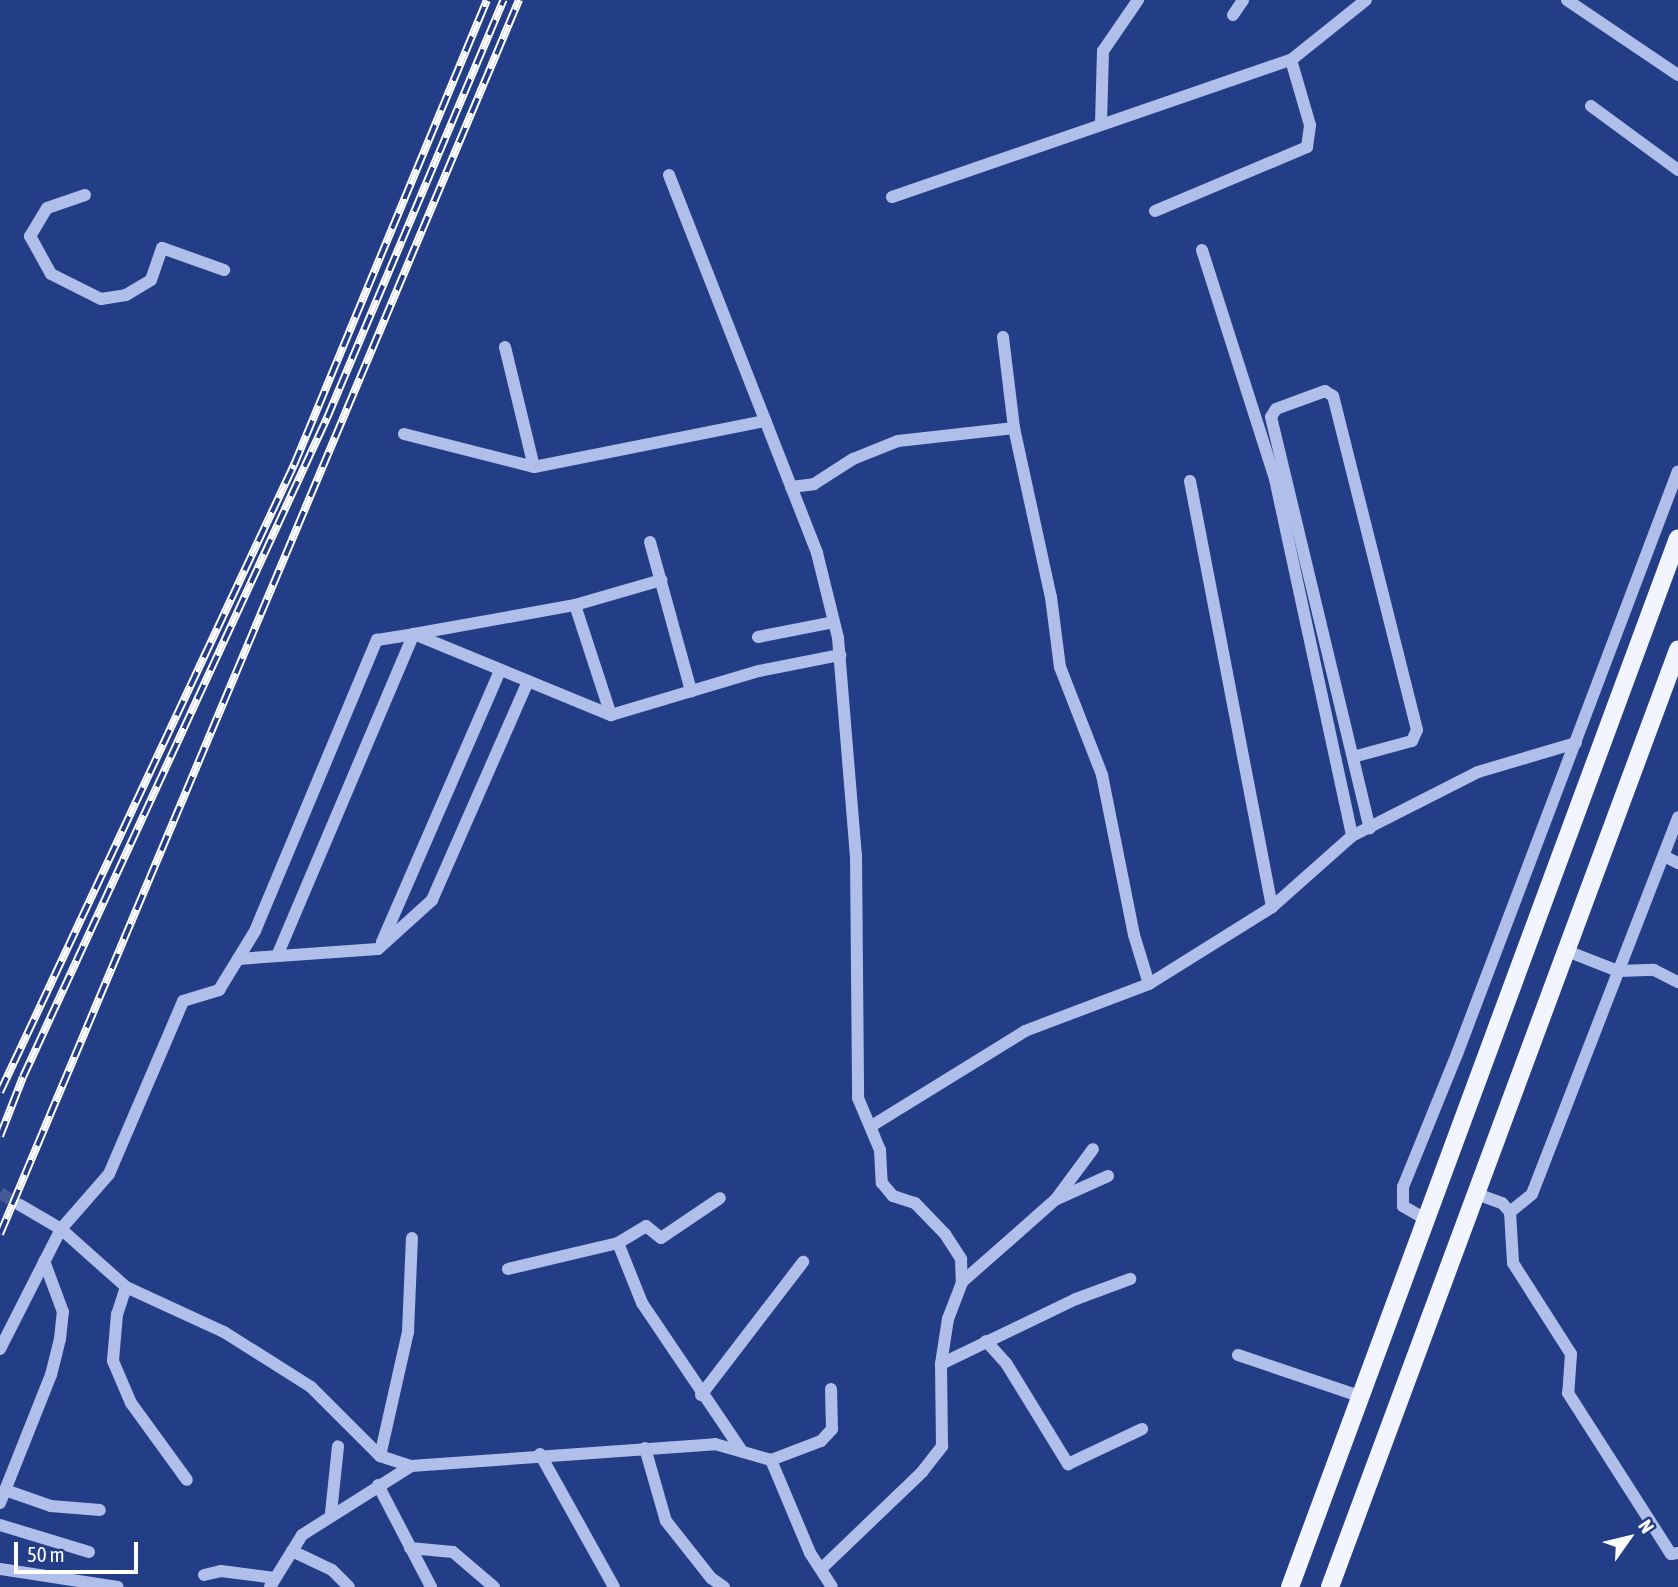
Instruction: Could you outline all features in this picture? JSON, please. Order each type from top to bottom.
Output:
[{"type":"main road","points":[[1290,1587],[1678,538]]},
{"type":"main road","points":[[1335,1585],[1474,1192],[1567,951],[1678,650]]},
{"type":"street","points":[[1101,123],[1103,51],[1138,0]]},
{"type":"street","points":[[1233,15],[1243,0]]},
{"type":"street","points":[[892,197],[1101,123],[1291,60],[1366,0]]},
{"type":"street","points":[[1567,0],[1678,75]]},
{"type":"street","points":[[1155,211],[1307,146],[1310,125],[1291,60]]},
{"type":"street","points":[[1591,106],[1678,170]]},
{"type":"street","points":[[669,175],[817,553],[834,622],[840,655],[856,855],[858,1098],[873,1125],[880,1150],[882,1183],[893,1196],[915,1203],[945,1234],[961,1259],[962,1282],[948,1319],[942,1364],[942,1446],[934,1460],[821,1569]]},
{"type":"street","points":[[85,195],[47,208],[30,236],[51,274],[100,299],[126,295],[151,280],[162,248],[224,270]]},
{"type":"street","points":[[1202,250],[1275,479],[1352,836]]},
{"type":"street","points":[[1003,337],[1014,428],[1051,597],[1060,667],[1102,775],[1134,935],[1149,984]]},
{"type":"street","points":[[505,346],[534,467]]},
{"type":"street","points":[[1353,757],[1412,741],[1418,730],[1333,396],[1325,391],[1276,410],[1271,417],[1370,828]]},
{"type":"street","points":[[404,434],[534,467],[765,421]]},
{"type":"street","points":[[791,487],[814,485],[853,459],[898,441],[1014,428]]},
{"type":"street","points":[[1427,1220],[1403,1206],[1403,1187],[1576,743],[1678,471]]},
{"type":"street","points":[[1189,481],[1272,907]]},
{"type":"street","points":[[650,542],[691,691]]},
{"type":"street","points":[[0,1349],[61,1229],[110,1174],[183,1001],[219,990],[255,931],[377,640],[575,605],[661,580]]},
{"type":"street","points":[[575,605],[611,715]]},
{"type":"street","points":[[758,637],[834,622]]},
{"type":"street","points":[[414,634],[611,715],[691,691],[840,655]]},
{"type":"street","points":[[277,956],[414,634]]},
{"type":"street","points":[[378,949],[500,670]]},
{"type":"street","points":[[238,958],[378,949],[432,900],[528,681]]},
{"type":"street","points":[[873,1125],[1025,1031],[1149,984],[1272,907],[1352,836],[1478,772],[1576,743]]},
{"type":"street","points":[[1510,1212],[1532,1194],[1678,817]]},
{"type":"street","points":[[1664,856],[1678,863]]},
{"type":"street","points":[[1567,951],[1618,971],[1654,970],[1678,982]]},
{"type":"street","points":[[962,1282],[1056,1199],[1093,1149]]},
{"type":"street","points":[[1056,1199],[1108,1176]]},
{"type":"street","points":[[1474,1192],[1502,1203],[1510,1212],[1513,1263],[1571,1354],[1568,1393],[1671,1554],[1678,1553]]},
{"type":"street","points":[[508,1269],[618,1243],[646,1226],[661,1238],[720,1198]]},
{"type":"street","points":[[20,1205],[61,1229],[126,1287],[224,1332],[311,1387],[380,1457],[411,1466],[540,1454],[715,1444],[771,1461],[821,1441],[832,1429],[831,1389]]},
{"type":"street","points":[[380,1457],[408,1332],[412,1238]]},
{"type":"street","points":[[618,1243],[642,1303],[701,1395],[742,1451]]},
{"type":"street","points":[[0,1503],[51,1375],[60,1339],[61,1303],[44,1261]]},
{"type":"street","points":[[701,1395],[803,1262]]},
{"type":"street","points":[[942,1364],[986,1341],[1130,1279]]},
{"type":"street","points":[[126,1287],[117,1314],[115,1368],[131,1403],[187,1480]]},
{"type":"street","points":[[986,1341],[1006,1363],[1068,1464],[1142,1429]]},
{"type":"street","points":[[1238,1355],[1359,1396]]},
{"type":"street","points":[[331,1513],[338,1446]]},
{"type":"street","points":[[645,1448],[666,1521],[711,1578],[724,1587]]},
{"type":"street","points":[[540,1454],[614,1587]]},
{"type":"street","points":[[771,1461],[832,1587]]},
{"type":"street","points":[[204,1575],[221,1571],[273,1583],[302,1535],[331,1513],[411,1466]]},
{"type":"street","points":[[378,1485],[431,1587]]},
{"type":"street","points":[[5,1490],[51,1506],[100,1510]]},
{"type":"street","points":[[0,1525],[89,1552]]},
{"type":"street","points":[[410,1548],[453,1552],[494,1587]]},
{"type":"street","points":[[292,1551],[332,1570],[349,1587]]},
{"type":"street","points":[[0,1569],[118,1587]]},
{"type":"tunnel","points":[[0,1193],[20,1205]]},
{"type":"railway","points":[[0,1092],[294,465],[487,0]]},
{"type":"railway","points":[[0,1136],[23,1077],[327,418],[504,0]]},
{"type":"railway","points":[[0,1234],[519,0]]}]
